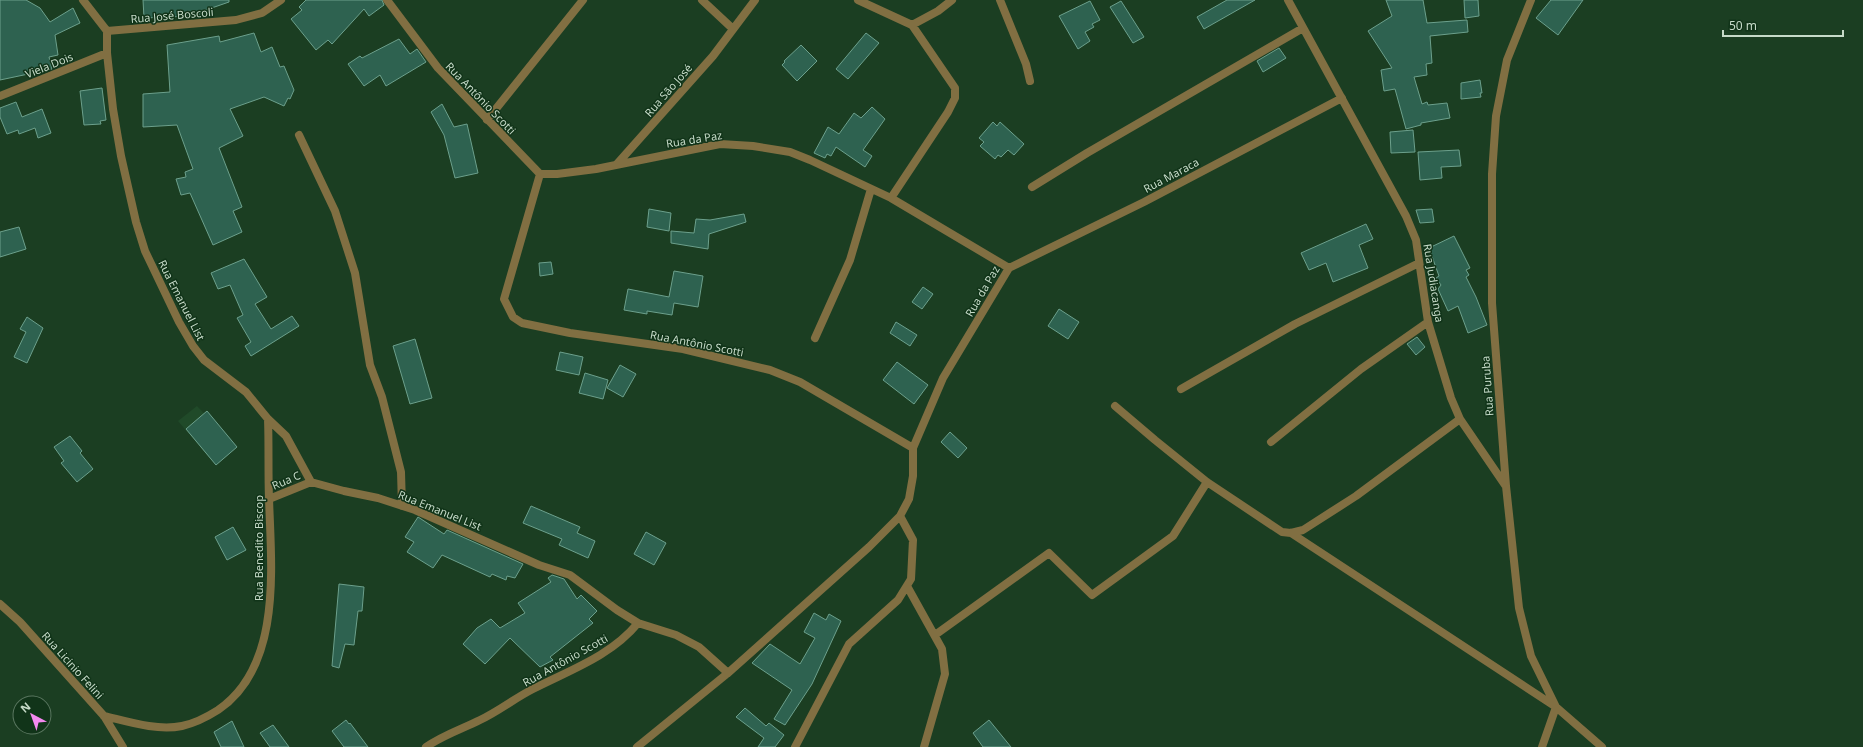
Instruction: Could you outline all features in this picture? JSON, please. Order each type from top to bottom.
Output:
[{"type":"street","points":[[83,0],[107,31]]},
{"type":"street","name":"Rua José Boscoli","points":[[107,31],[236,20],[262,14],[281,0]]},
{"type":"street","name":"Rua Antônio Scotti","points":[[387,0],[438,68],[540,174],[504,299],[513,317],[522,323],[536,326],[570,333],[683,349],[770,370],[800,382],[913,448]]},
{"type":"street","points":[[487,120],[583,0]]},
{"type":"street","points":[[702,0],[733,29]]},
{"type":"street","name":"Rua São José","points":[[617,164],[713,56],[755,0]]},
{"type":"street","points":[[858,0],[912,25],[949,77],[955,88],[955,98],[948,112],[891,198]]},
{"type":"street","points":[[912,25],[938,11],[952,0]]},
{"type":"street","points":[[1000,0],[1026,64],[1030,81]]},
{"type":"street","name":"Rua Judiacanga","points":[[1288,0],[1406,216],[1416,240],[1428,322],[1436,351],[1460,419],[1506,486]]},
{"type":"street","name":"Rua Puruba","points":[[1531,0],[1507,60],[1496,116],[1492,174],[1492,302],[1506,486],[1519,608],[1531,656],[1556,707],[1602,747]]},
{"type":"street","points":[[1032,187],[1087,153],[1303,28]]},
{"type":"street","name":"Rua Emanuel List","points":[[107,31],[107,53],[113,109],[121,156],[136,222],[145,251],[179,322],[198,354],[246,392],[268,419],[286,436],[311,482],[402,506],[456,527],[539,565],[570,575],[617,610],[638,623]]},
{"type":"street","name":"Viela Dois","points":[[0,96],[107,53]]},
{"type":"street","name":"Rua Maraca","points":[[1009,268],[1144,202],[1342,98]]},
{"type":"street","points":[[299,135],[335,211],[355,273],[370,365],[382,397],[401,472],[402,506]]},
{"type":"street","name":"Rua da Paz","points":[[540,174],[557,174],[596,169],[720,144],[753,146],[790,152],[891,198],[1009,268],[943,378],[913,448]]},
{"type":"street","points":[[815,338],[850,260],[871,189]]},
{"type":"street","points":[[1181,389],[1295,324],[1419,263]]},
{"type":"street","points":[[1271,442],[1361,369],[1428,322]]},
{"type":"street","points":[[1115,406],[1207,482],[1282,532],[1291,533],[1303,530],[1356,496],[1460,419]]},
{"type":"street","name":"Rua Benedito Biscop","points":[[104,716],[151,726],[182,726],[197,722],[227,704],[236,694],[256,661],[264,641],[271,597],[271,525],[269,499],[268,419]]},
{"type":"street","points":[[638,747],[728,673],[869,547],[900,516],[909,499],[913,476],[913,448]]},
{"type":"street","name":"Rua C","points":[[269,499],[311,482]]},
{"type":"street","points":[[935,635],[1049,553],[1092,595],[1173,536],[1207,482]]},
{"type":"street","points":[[795,747],[849,644],[898,600],[911,579],[913,540],[900,516]]},
{"type":"street","points":[[1291,533],[1556,707],[1542,747]]},
{"type":"street","points":[[907,586],[942,649],[945,674],[924,747]]},
{"type":"street","name":"Rua Licinio Felini","points":[[0,604],[20,622],[104,716],[123,747]]},
{"type":"street","points":[[638,623],[670,633],[699,647],[728,673]]},
{"type":"street","name":"Rua Antônio Scotti","points":[[426,747],[443,736],[480,720],[532,690],[609,650],[627,636],[638,623]]},
{"type":"shaded area","points":[[197,406],[233,444],[213,462],[178,421]]},
{"type":"building","points":[[0,0],[26,0],[40,8],[50,22],[73,8],[80,23],[55,35],[58,55],[49,57],[52,69],[0,80]]},
{"type":"building","points":[[143,0],[229,0],[229,2],[203,11],[204,13],[191,16],[144,18]]},
{"type":"building","points":[[306,0],[382,0],[384,5],[369,16],[364,9],[332,44],[328,40],[316,50],[291,19],[302,10],[299,7]]},
{"type":"building","points":[[1227,0],[1255,0],[1204,29],[1197,17]]},
{"type":"building","points":[[1386,0],[1423,0],[1427,23],[1467,20],[1468,32],[1430,36],[1432,63],[1426,64],[1427,75],[1414,77],[1422,104],[1427,102],[1428,105],[1447,103],[1450,118],[1421,123],[1421,125],[1406,129],[1395,89],[1384,91],[1381,70],[1392,68],[1368,31],[1392,16]]},
{"type":"building","points":[[1464,0],[1478,0],[1479,16],[1465,18]]},
{"type":"building","points":[[1551,0],[1583,0],[1558,35],[1536,18]]},
{"type":"building","points":[[1090,1],[1100,20],[1092,24],[1094,27],[1085,32],[1090,41],[1078,49],[1059,16]]},
{"type":"building","points":[[1121,1],[1144,37],[1133,43],[1110,7]]},
{"type":"building","points":[[254,33],[261,52],[272,47],[280,67],[284,66],[294,90],[290,99],[288,98],[284,106],[264,97],[230,109],[243,136],[219,148],[242,207],[233,211],[242,232],[213,245],[190,193],[181,195],[176,179],[186,177],[185,172],[193,169],[177,125],[143,127],[143,94],[170,92],[167,45],[219,36],[220,42]]},
{"type":"building","points":[[866,33],[879,43],[848,79],[836,69]]},
{"type":"building","points":[[399,39],[410,54],[417,49],[426,62],[386,86],[380,75],[364,86],[348,64],[360,56],[362,58]]},
{"type":"building","points":[[801,45],[817,61],[797,81],[782,65],[785,62],[784,61]]},
{"type":"building","points":[[1279,48],[1286,58],[1263,72],[1257,61]]},
{"type":"building","points":[[1480,80],[1482,93],[1480,93],[1481,97],[1461,99],[1461,83]]},
{"type":"building","points":[[102,88],[106,120],[100,121],[101,124],[84,125],[80,91]]},
{"type":"building","points":[[16,102],[22,117],[42,109],[51,133],[38,138],[35,128],[19,134],[18,130],[7,134],[0,117],[0,108]]},
{"type":"building","points":[[442,104],[454,127],[467,124],[478,173],[455,178],[444,135],[431,112]]},
{"type":"building","points":[[872,107],[885,119],[863,150],[872,156],[865,167],[836,147],[831,156],[827,154],[825,158],[814,153],[828,127],[839,134],[854,113],[861,118]]},
{"type":"building","points":[[993,122],[997,126],[1000,122],[1024,144],[1014,155],[1008,150],[1001,157],[998,155],[995,159],[980,146],[984,142],[979,138]]},
{"type":"building","points":[[1413,130],[1415,152],[1391,153],[1390,132]]},
{"type":"building","points":[[1459,150],[1461,166],[1441,167],[1442,178],[1420,180],[1418,152]]},
{"type":"building","points":[[649,209],[671,213],[669,231],[647,227]]},
{"type":"building","points":[[1432,209],[1434,222],[1420,223],[1416,210]]},
{"type":"building","points":[[744,214],[746,222],[709,234],[708,249],[671,243],[671,231],[694,233],[696,219],[710,220]]},
{"type":"building","points":[[1366,224],[1373,239],[1359,245],[1368,268],[1333,282],[1326,263],[1309,270],[1301,253]]},
{"type":"building","points":[[19,227],[26,249],[0,257],[0,232]]},
{"type":"building","points":[[1454,236],[1470,268],[1466,270],[1469,275],[1466,277],[1487,325],[1468,333],[1458,306],[1448,311],[1438,289],[1441,285],[1436,278],[1439,276],[1429,248]]},
{"type":"building","points":[[244,259],[267,297],[255,304],[271,329],[292,316],[299,326],[251,356],[245,346],[251,342],[237,318],[243,315],[230,285],[218,289],[211,273]]},
{"type":"building","points":[[551,262],[553,274],[540,276],[539,263]]},
{"type":"building","points":[[674,271],[703,276],[698,307],[674,303],[672,315],[647,311],[647,314],[624,310],[628,289],[669,297]]},
{"type":"building","points":[[923,287],[933,294],[922,309],[912,302]]},
{"type":"building","points":[[1059,309],[1079,322],[1068,339],[1048,326]]},
{"type":"building","points":[[27,317],[43,328],[27,363],[14,357],[26,332],[20,329]]},
{"type":"building","points":[[896,322],[917,335],[910,346],[890,333]]},
{"type":"building","points":[[1417,337],[1425,347],[1416,355],[1407,344]]},
{"type":"building","points":[[415,339],[432,398],[410,404],[393,346]]},
{"type":"building","points":[[560,352],[583,357],[579,375],[556,370]]},
{"type":"building","points":[[897,362],[928,385],[914,404],[883,380]]},
{"type":"building","points":[[620,365],[636,374],[623,397],[607,388]]},
{"type":"building","points":[[585,373],[608,380],[603,399],[579,393]]},
{"type":"building","points":[[207,411],[237,447],[216,465],[186,429]]},
{"type":"building","points":[[950,432],[967,448],[958,458],[941,442]]},
{"type":"building","points":[[70,436],[82,451],[80,453],[93,469],[77,482],[61,463],[64,461],[54,447]]},
{"type":"building","points":[[531,506],[580,527],[577,533],[595,541],[588,558],[559,545],[562,539],[523,523]]},
{"type":"building","points":[[418,517],[444,534],[447,530],[523,564],[515,578],[507,576],[506,580],[492,574],[490,577],[442,555],[433,568],[407,552],[414,542],[405,537]]},
{"type":"building","points":[[233,527],[246,550],[227,560],[215,537]]},
{"type":"building","points":[[646,532],[666,543],[654,565],[634,554]]},
{"type":"building","points":[[552,575],[564,579],[577,599],[581,595],[597,611],[589,619],[593,623],[550,657],[553,660],[540,667],[510,638],[485,664],[463,644],[477,628],[491,619],[500,628],[525,613],[518,603],[551,582],[548,578]]},
{"type":"building","points":[[339,584],[364,587],[362,611],[358,611],[354,645],[345,644],[339,668],[332,666]]},
{"type":"building","points":[[814,613],[826,620],[829,614],[841,621],[812,684],[785,725],[774,719],[792,690],[752,663],[770,644],[800,664],[815,638],[804,632]]},
{"type":"building","points":[[745,708],[766,726],[769,723],[784,735],[775,747],[758,747],[764,738],[736,717]]},
{"type":"building","points":[[346,720],[349,724],[350,723],[368,747],[344,747],[332,731]]},
{"type":"building","points":[[989,720],[1011,747],[983,747],[973,733]]},
{"type":"building","points":[[232,721],[244,747],[221,747],[214,732]]},
{"type":"building","points":[[273,725],[289,747],[270,747],[260,733]]}]
